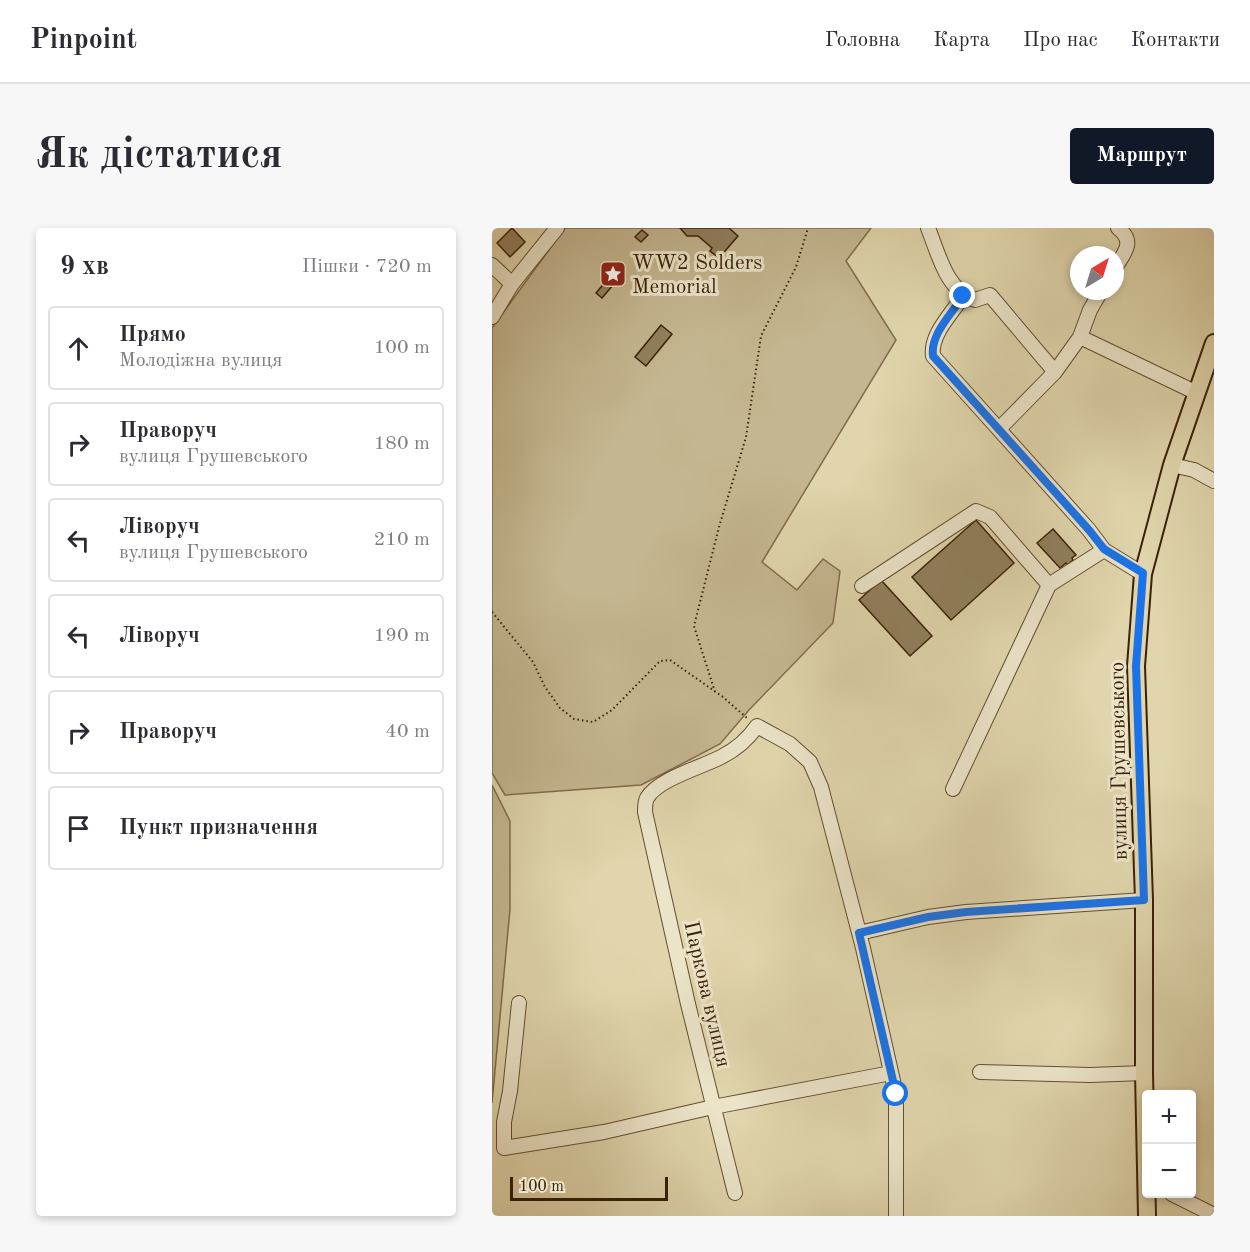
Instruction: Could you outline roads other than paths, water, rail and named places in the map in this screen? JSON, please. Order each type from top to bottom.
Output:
[{"type":"main road","name":"вулиця Грушевського","points":[[1145,1144],[1144,900],[1136,666],[1143,573],[1172,465],[1214,343]]},
{"type":"main road","name":"вулиця Грушевського","points":[[1146,1198],[1147,1216]]},
{"type":"street","points":[[492,317],[512,284],[557,228]]},
{"type":"street","points":[[928,228],[950,281],[963,296],[975,300],[990,295],[1055,372]]},
{"type":"street","points":[[1118,228],[1126,234],[1128,242],[1124,253]]},
{"type":"street","points":[[492,265],[512,284]]},
{"type":"street","points":[[963,296],[936,336],[932,346],[933,356],[1104,549],[1143,573]]},
{"type":"street","points":[[999,429],[1055,372],[1080,337],[1096,300]]},
{"type":"street","points":[[1080,337],[1197,393]]},
{"type":"street","points":[[1172,465],[1194,470],[1214,481]]},
{"type":"street","points":[[862,586],[976,511],[990,517],[1049,585]]},
{"type":"street","points":[[953,789],[1049,585],[1104,549]]},
{"type":"street","name":"Паркова вулиця","points":[[735,1193],[687,1004],[645,812],[645,805],[652,791],[724,756],[748,738],[757,726],[790,744],[810,762],[821,787],[859,933]]},
{"type":"street","points":[[896,1216],[896,1094],[859,933],[928,917],[966,912],[1144,900]]},
{"type":"street","points":[[519,1003],[510,1091],[504,1122],[504,1148],[604,1132],[713,1107],[891,1073]]},
{"type":"street","points":[[980,1072],[1090,1075],[1144,1073]]},
{"type":"street","points":[[1180,1198],[1214,1215]]},
{"type":"place","name":"WW2 Solders Memorial","points":[[613,274]]}]
